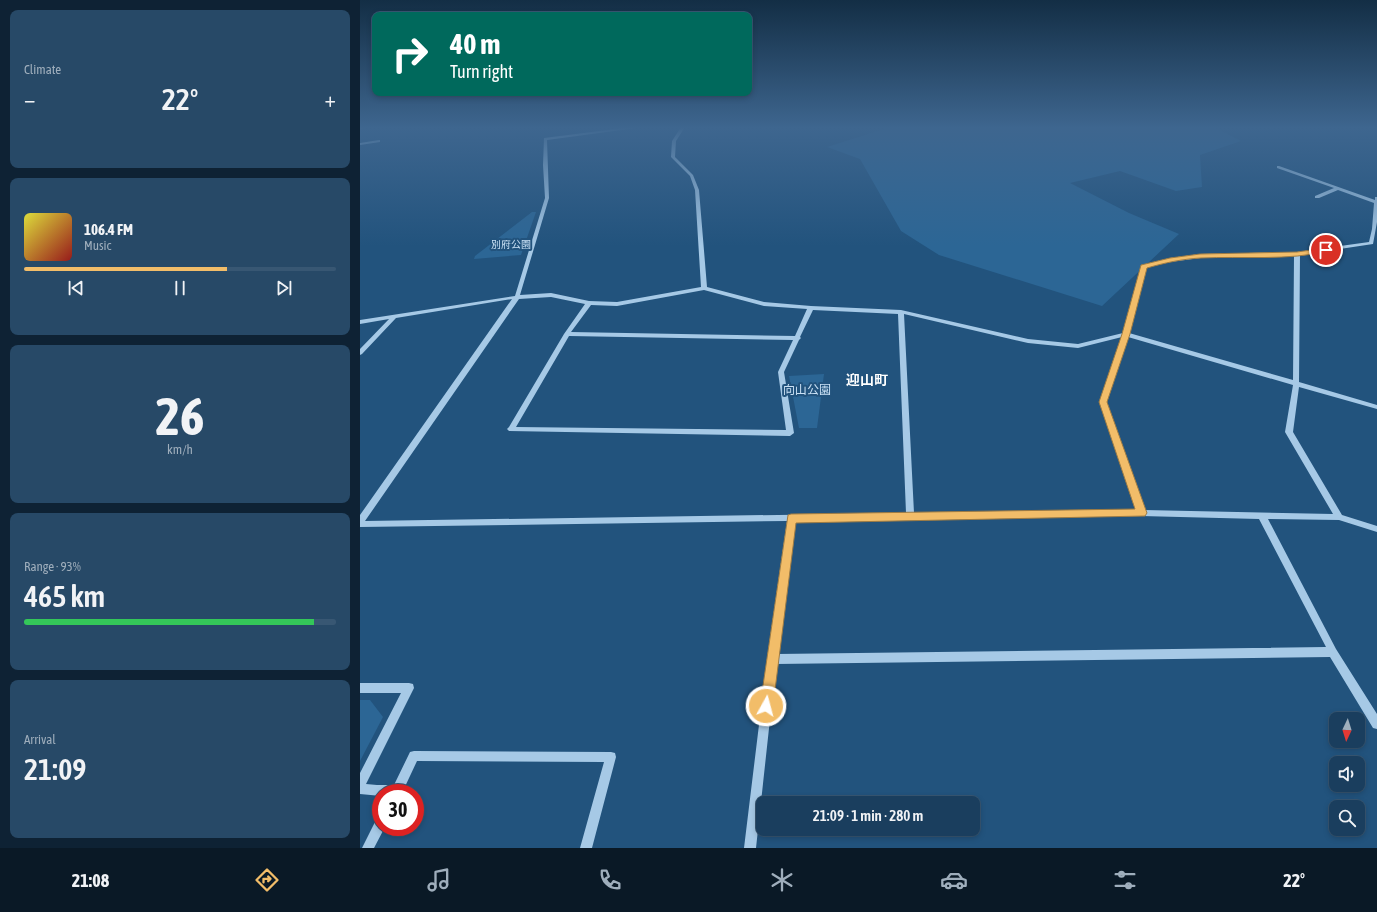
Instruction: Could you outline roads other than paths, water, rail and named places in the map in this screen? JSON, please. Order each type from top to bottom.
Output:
[{"type":"street","points":[[360,522],[517,297],[547,198],[544,167]]},
{"type":"street","points":[[683,167],[692,176],[697,190],[704,288]]},
{"type":"street","points":[[1278,167],[1377,202]]},
{"type":"street","points":[[1316,198],[1338,188]]},
{"type":"street","points":[[1371,243],[1377,198]]},
{"type":"street","points":[[1142,513],[1103,402],[1126,334],[1144,266],[1170,260],[1200,256],[1297,254],[1371,243],[1377,246]]},
{"type":"street","points":[[1297,254],[1296,384],[1289,432],[1339,517]]},
{"type":"street","points":[[360,322],[517,297],[551,295],[589,303],[617,304],[704,288],[764,304],[811,308],[901,312],[1028,342],[1078,346],[1126,334],[1377,407]]},
{"type":"street","points":[[589,303],[567,334],[511,429],[790,433],[781,372],[811,308]]},
{"type":"street","points":[[901,312],[910,516]]},
{"type":"street","points":[[360,353],[396,316]]},
{"type":"street","points":[[567,334],[798,338]]},
{"type":"street","points":[[360,522],[1142,513],[1339,517],[1377,529]]},
{"type":"street","points":[[1262,516],[1333,652],[1377,724]]},
{"type":"street","points":[[750,848],[772,659],[791,518]]},
{"type":"street","points":[[772,659],[1333,652]]},
{"type":"street","points":[[360,688],[409,688],[360,784]]},
{"type":"street","points":[[400,784],[414,756],[611,758],[586,848]]},
{"type":"street","points":[[360,788],[372,790]]},
{"type":"street","points":[[368,848],[374,836]]},
{"type":"district","name":"迎山町","points":[[867,380]]},
{"type":"park label","name":"別府公園","points":[[511,244]]},
{"type":"park label","name":"向山公園","points":[[807,390]]}]
